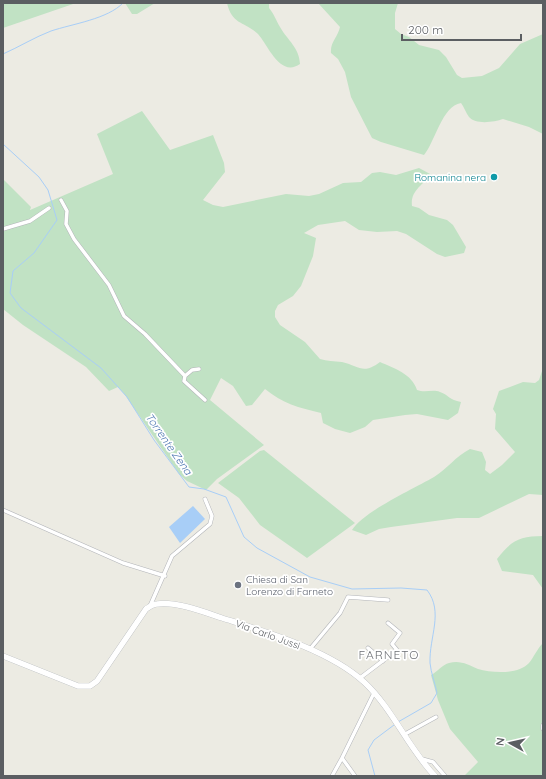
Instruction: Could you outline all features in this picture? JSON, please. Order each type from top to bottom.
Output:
[{"type":"street","points":[[62,200],[67,210],[66,224],[74,239],[109,285],[124,316],[145,334],[185,376]]},
{"type":"street","points":[[3,229],[30,221],[49,208]]},
{"type":"street","points":[[199,369],[192,370],[185,376],[184,381],[205,400]]},
{"type":"street","points":[[3,656],[78,686],[90,686],[97,681],[135,624],[150,606],[165,576],[172,556],[210,524],[212,516],[205,499]]},
{"type":"street","points":[[3,510],[123,563],[165,576]]},
{"type":"street","points":[[310,649],[340,613],[348,597],[388,600]]},
{"type":"street","name":"Via Carlo Jussi","points":[[150,606],[156,604],[166,604],[190,608],[281,637],[334,661],[360,678],[374,693],[404,731],[435,776]]},
{"type":"street","points":[[360,678],[397,650],[392,644],[400,633],[388,623]]},
{"type":"street","points":[[368,648],[383,661]]},
{"type":"street","points":[[332,776],[374,693]]},
{"type":"street","points":[[404,731],[436,717]]},
{"type":"street","points":[[543,724],[543,729]]},
{"type":"street","points":[[342,758],[354,776]]},
{"type":"street","points":[[422,759],[433,762],[445,776]]},
{"type":"green space","points":[[3,3],[76,3],[3,28]]},
{"type":"green space","points":[[125,3],[155,3],[137,14],[132,14]]},
{"type":"green space","points":[[227,3],[269,3],[269,8],[280,27],[298,53],[300,64],[293,67],[286,67],[281,64],[258,34],[235,19],[229,10]]},
{"type":"green space","points":[[318,3],[398,3],[395,13],[395,29],[419,45],[439,50],[446,57],[457,75],[462,78],[482,76],[499,68],[520,44],[543,34],[543,134],[529,127],[503,119],[490,122],[472,120],[461,103],[454,106],[444,117],[424,155],[372,138],[351,97],[345,72],[338,59],[331,53],[333,43],[340,27]]},
{"type":"green space","points":[[142,111],[170,150],[213,135],[224,163],[225,172],[203,200],[213,205],[223,207],[286,194],[309,196],[319,194],[343,183],[361,182],[372,173],[380,172],[396,175],[419,168],[432,175],[415,192],[412,206],[419,208],[429,215],[447,220],[453,225],[466,247],[464,253],[445,257],[437,254],[406,234],[397,231],[377,232],[359,230],[345,221],[318,225],[304,233],[316,238],[313,256],[301,286],[293,296],[278,305],[275,311],[275,317],[280,325],[305,342],[320,359],[342,362],[365,369],[380,362],[402,372],[415,384],[417,390],[437,391],[461,402],[458,413],[448,420],[417,414],[373,420],[365,427],[350,433],[335,429],[323,423],[321,413],[291,404],[271,394],[265,389],[252,405],[246,406],[233,386],[221,378],[210,400],[264,445],[217,479],[206,490],[187,481],[179,474],[118,387],[109,391],[86,367],[23,325],[3,309],[3,179],[31,207],[30,210],[113,174],[97,134]]},
{"type":"green space","points":[[543,368],[543,495],[529,494],[479,518],[457,518],[391,527],[379,529],[366,535],[352,530],[358,523],[377,508],[434,477],[460,455],[470,449],[482,452],[486,462],[485,470],[490,474],[502,465],[515,452],[495,429],[496,414],[493,409],[499,391],[523,382],[535,383],[539,380]]},
{"type":"green space","points":[[264,450],[355,523],[307,558],[260,525],[239,498],[218,483],[260,451]]},
{"type":"green space","points":[[543,536],[543,589],[533,575],[502,571],[497,559],[511,544],[528,537]]},
{"type":"green space","points":[[543,643],[543,776],[464,776],[478,762],[450,729],[438,700],[431,675],[444,665],[453,662],[464,663],[478,669],[497,672],[518,670],[529,663]]},
{"type":"water","points":[[193,506],[205,519],[180,543],[169,527]]},
{"type":"waterway","name":"Torrente Zena","points":[[3,54],[51,31],[99,17],[116,9],[123,3]]},
{"type":"waterway","name":"Torrente Zena","points":[[3,144],[39,177],[48,190],[57,220],[34,253],[13,271],[10,293],[21,308],[101,368],[127,397],[154,440],[189,487],[204,489],[226,497],[244,537],[257,548],[310,577],[352,589],[401,588],[427,590],[432,598],[435,616],[430,663],[437,693],[431,703],[398,722]]},
{"type":"waterway","name":"Torrente Zena","points":[[375,776],[368,750],[374,740],[394,725]]},
{"type":"place","name":"Romanina nera","points":[[494,177]]},
{"type":"place","name":"Chiesa di San Lorenzo di Farneto","points":[[238,585]]},
{"type":"district","name":"FARNETO","points":[[389,655]]}]
